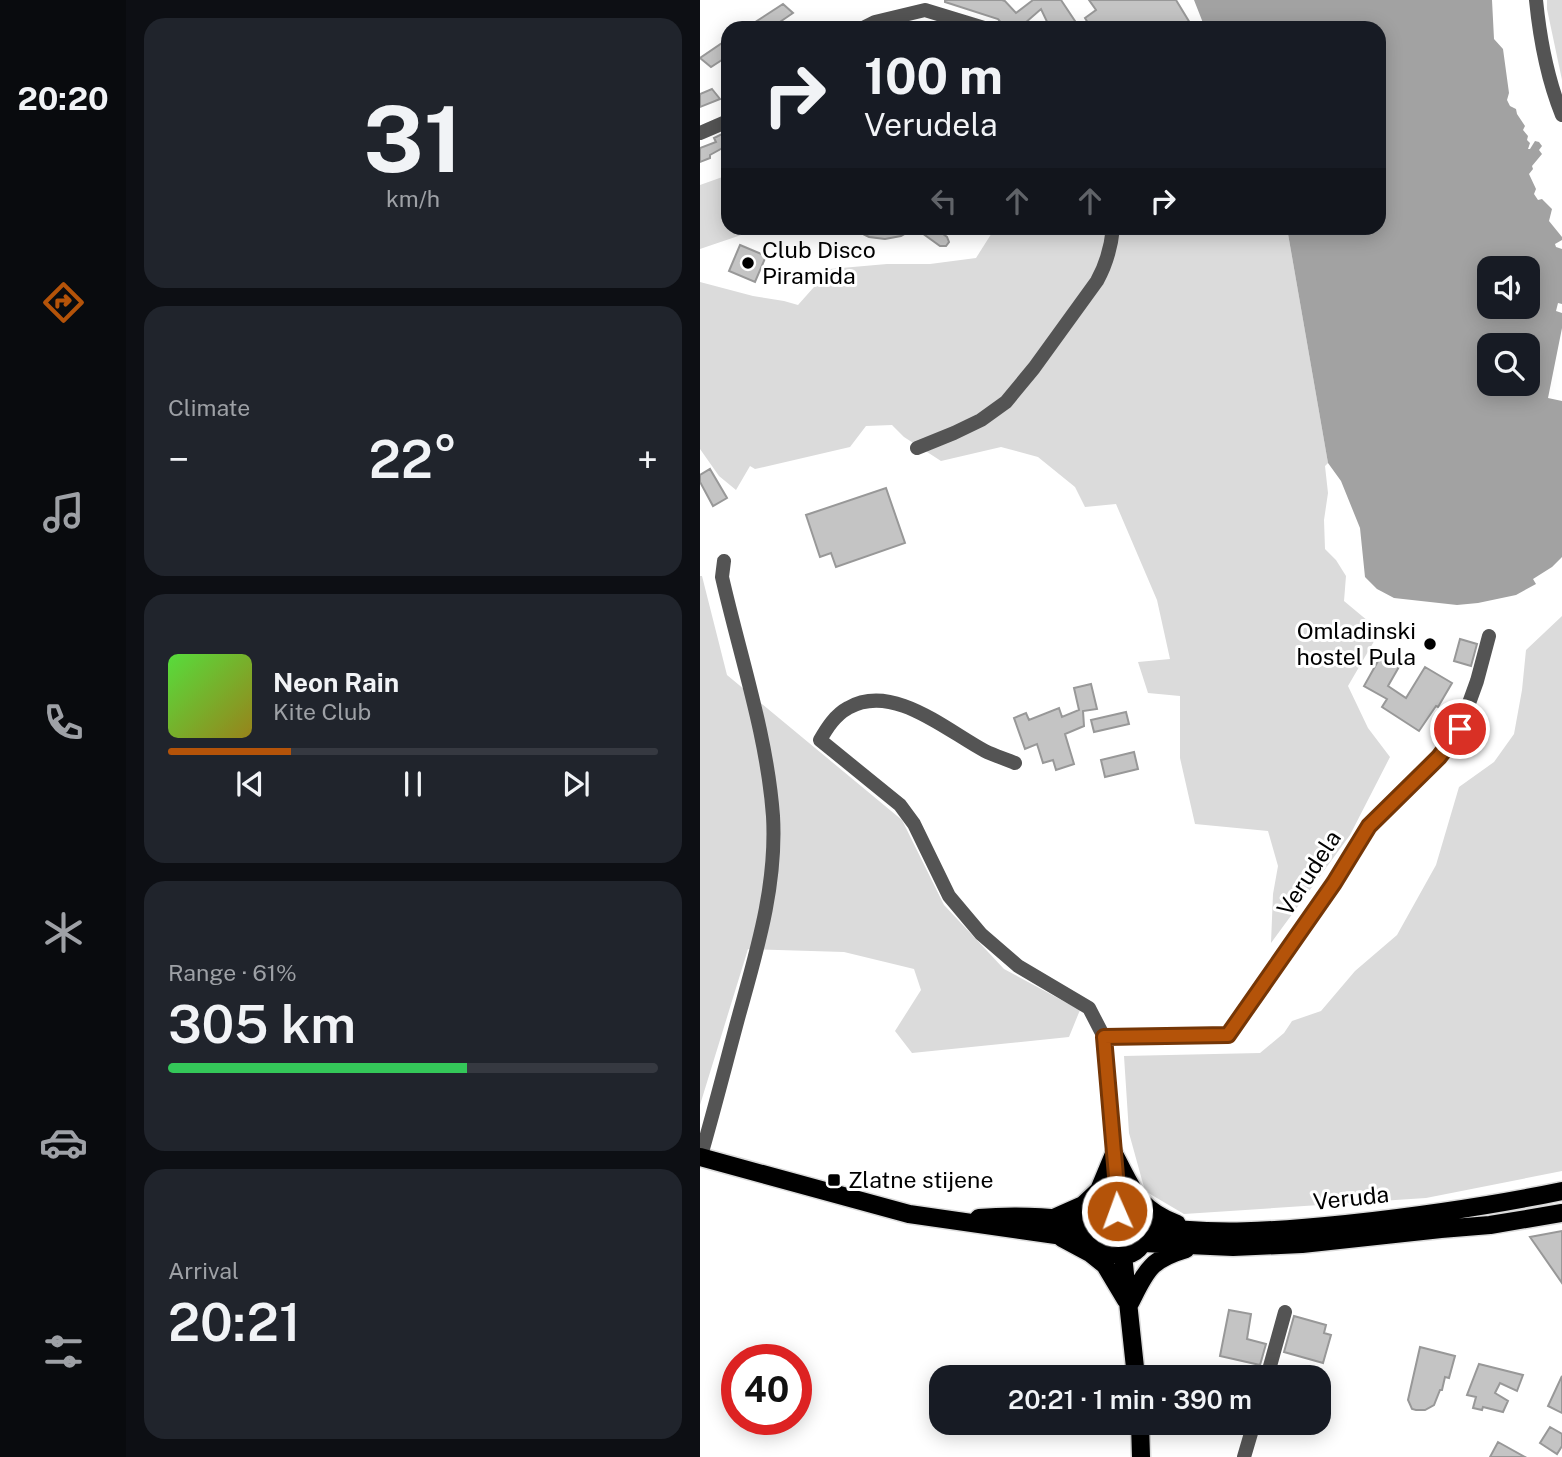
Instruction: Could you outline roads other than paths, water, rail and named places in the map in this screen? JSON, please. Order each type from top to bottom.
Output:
[{"type":"main road","points":[[1054,1227],[1067,1213],[1083,1205],[1099,1190],[1114,1154]]},
{"type":"main road","points":[[1114,1154],[1138,1199],[1145,1206],[1200,1239]]},
{"type":"main road","points":[[700,1158],[909,1214],[955,1219],[980,1225],[1102,1230]]},
{"type":"main road","name":"Veruda","points":[[1143,1243],[1449,1212],[1562,1191]]},
{"type":"main road","points":[[1124,1210],[1136,1214],[1144,1225],[1143,1243],[1135,1252],[1123,1255],[1106,1248],[1102,1230],[1111,1214],[1124,1210]]},
{"type":"main road","name":"Veruda","points":[[1144,1225],[1178,1230],[1200,1239],[1233,1247],[1302,1244],[1490,1225],[1562,1213]]},
{"type":"main road","points":[[1054,1227],[1105,1265],[1129,1305]]},
{"type":"main road","points":[[1129,1305],[1154,1263],[1200,1239]]},
{"type":"main road","points":[[1123,1255],[1135,1365]]},
{"type":"main road","points":[[1140,1435],[1141,1457]]},
{"type":"street","points":[[1536,0],[1539,37],[1553,92],[1562,115]]},
{"type":"street","points":[[878,21],[925,10],[961,21]]},
{"type":"street","points":[[700,133],[721,124]]},
{"type":"street","points":[[917,447],[981,420],[1006,402],[1034,369],[1097,281],[1106,266],[1112,235]]},
{"type":"street","points":[[700,1158],[760,940],[773,860],[773,817],[768,776],[759,724],[722,577],[724,561]]},
{"type":"street","name":"Verudela","points":[[1104,1037],[1228,1035],[1334,883],[1369,826],[1439,757],[1460,729],[1489,636]]},
{"type":"street","points":[[1016,763],[987,752],[915,710],[888,701],[867,702],[848,707],[831,721],[820,740],[900,805],[914,824],[949,897],[981,934],[1018,966],[1089,1008],[1104,1037],[1117,1211]]},
{"type":"street","points":[[1270,1365],[1285,1312]]},
{"type":"street","points":[[1244,1457],[1250,1435]]},
{"type":"place","name":"Club Disco Piramida","points":[[748,263]]},
{"type":"place","name":"Omladinski hostel Pula","points":[[1430,644]]},
{"type":"place","name":"Zlatne stijene","points":[[834,1180]]}]
